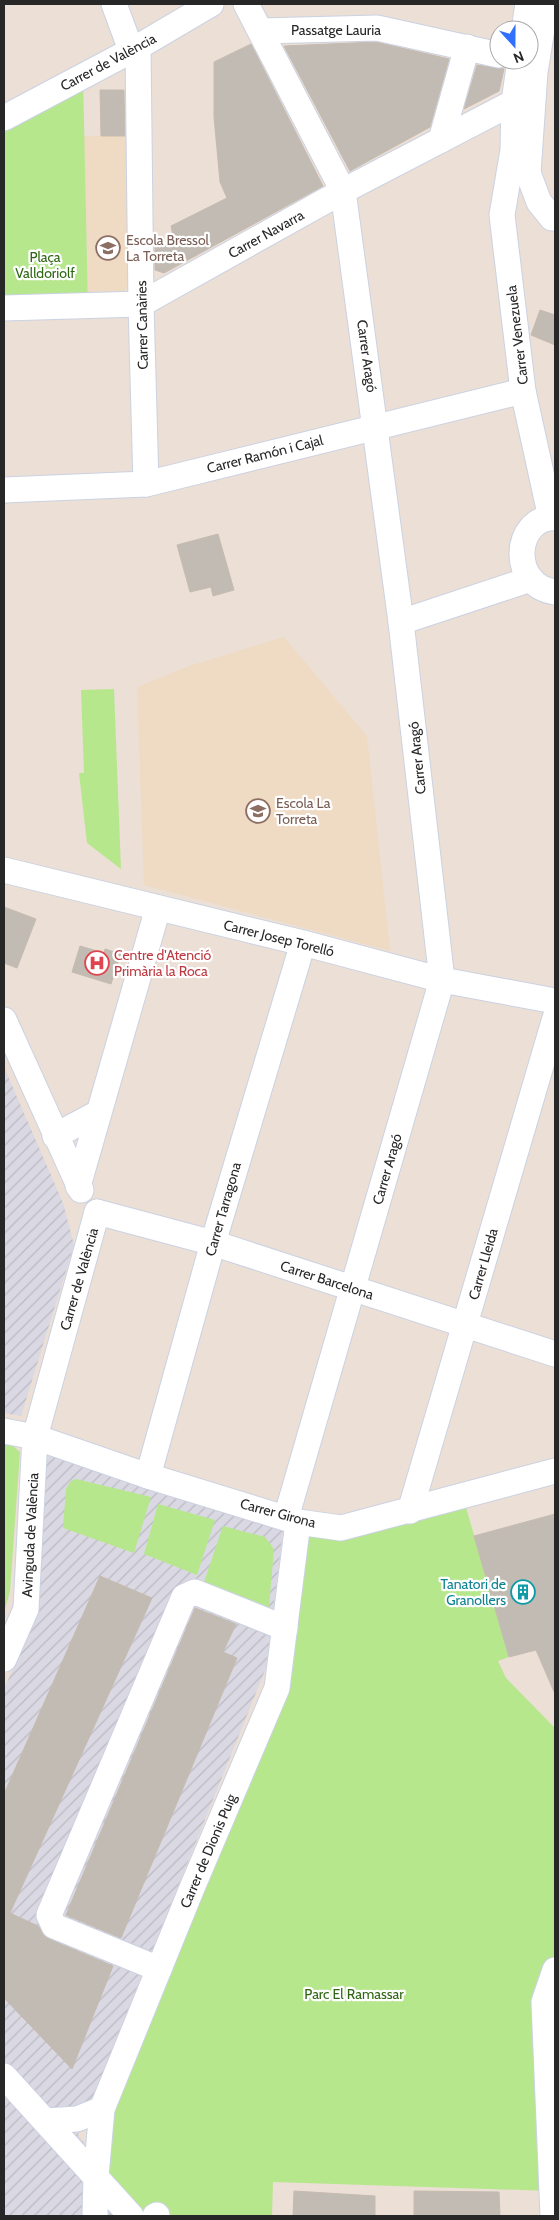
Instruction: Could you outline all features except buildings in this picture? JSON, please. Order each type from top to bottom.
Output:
[{"type":"street","name":"Carrer Canàries","points":[[114,4],[135,48],[146,484]]},
{"type":"street","name":"Carrer de València","points":[[4,118],[135,48],[211,4]]},
{"type":"street","name":"Carrer Aragó","points":[[246,4],[343,191],[377,427],[442,980],[353,1288],[292,1520]]},
{"type":"street","points":[[526,20],[528,4]]},
{"type":"street","points":[[528,173],[535,72],[546,4]]},
{"type":"street","name":"Passatge Lauria","points":[[261,31],[377,28],[489,52]]},
{"type":"street","points":[[441,140],[467,47]]},
{"type":"street","name":"Carrer Venezuela","points":[[519,70],[514,102],[513,150],[502,215],[523,391],[553,518]]},
{"type":"street","name":"Carrer Navarra","points":[[4,308],[141,304],[343,191],[514,102]]},
{"type":"street","points":[[513,150],[528,173],[539,202],[554,218]]},
{"type":"street","name":"Carrer Ramón i Cajal","points":[[4,490],[146,484],[523,391]]},
{"type":"street","points":[[553,518],[535,525],[527,535],[522,548],[522,560],[531,580],[540,587],[555,592]]},
{"type":"street","points":[[401,622],[531,580]]},
{"type":"street","name":"Carrer Josep Torelló","points":[[4,870],[303,943],[442,980],[555,1001]]},
{"type":"street","points":[[78,1186],[158,908]]},
{"type":"street","name":"Carrer Tarragona","points":[[148,1476],[213,1243],[303,943]]},
{"type":"street","name":"Carrer Lleida","points":[[410,1510],[555,1018]]},
{"type":"street","name":"Carrer de València","points":[[4,1020],[78,1186],[97,1212],[35,1437]]},
{"type":"street","points":[[55,1136],[98,1112]]},
{"type":"street","name":"Carrer Barcelona","points":[[97,1212],[213,1243],[555,1354]]},
{"type":"street","name":"Carrer Girona","points":[[4,1431],[35,1437],[148,1476],[292,1520],[341,1528],[555,1471]]},
{"type":"street","name":"Avinguda de València","points":[[4,1659],[26,1609],[35,1437]]},
{"type":"street","name":"Carrer de Dionis Puig","points":[[95,2216],[96,2176],[102,2110],[277,1688],[284,1628],[292,1520]]},
{"type":"street","points":[[159,1969],[54,1926],[49,1915],[184,1597],[195,1592],[284,1628]]},
{"type":"street","points":[[553,2216],[544,2002],[555,1970]]},
{"type":"street","points":[[4,2076],[131,2216]]},
{"type":"street","points":[[46,2121],[76,2119],[102,2110]]},
{"type":"shaded area","name":"Escola Bressol La Torreta","points":[[84,136],[128,136],[130,284],[123,292],[88,293]]},
{"type":"shaded area","name":"Escola La Torreta","points":[[284,637],[367,736],[390,951],[144,885],[137,687],[189,666]]},
{"type":"shaded area","points":[[4,1067],[63,1203],[74,1245],[21,1416],[4,1413]]},
{"type":"shaded area","points":[[43,1452],[283,1531],[266,1668],[78,2135],[141,2216],[4,2216],[4,1689],[34,1622]]},
{"type":"green space","name":"Plaça Valldoriolf","points":[[83,76],[88,306],[4,308],[4,118]]},
{"type":"green space","points":[[114,689],[121,869],[87,843],[79,773],[84,773],[81,690]]},
{"type":"green space","points":[[4,1443],[13,1446],[20,1452],[10,1591],[4,1613]]},
{"type":"green space","points":[[76,1479],[151,1497],[134,1553],[63,1528],[66,1489],[71,1481]]},
{"type":"green space","name":"Parc El Ramassar","points":[[463,1497],[509,1657],[498,1661],[506,1678],[555,1728],[555,1970],[552,2191],[273,2182],[272,2216],[131,2216],[96,2176],[102,2109],[277,1688],[298,1522],[341,1528]]},
{"type":"green space","points":[[158,1504],[215,1520],[197,1575],[144,1554]]},
{"type":"green space","points":[[223,1526],[265,1537],[274,1549],[269,1607],[204,1582]]},
{"type":"place","name":"Escola Bressol La Torreta","points":[[108,248]]},
{"type":"place","name":"Escola La Torreta","points":[[258,811]]},
{"type":"place","name":"Centre d'Atenció Primària la Roca","points":[[97,963]]},
{"type":"place","name":"Tanatori de Granollers","points":[[523,1592]]}]
